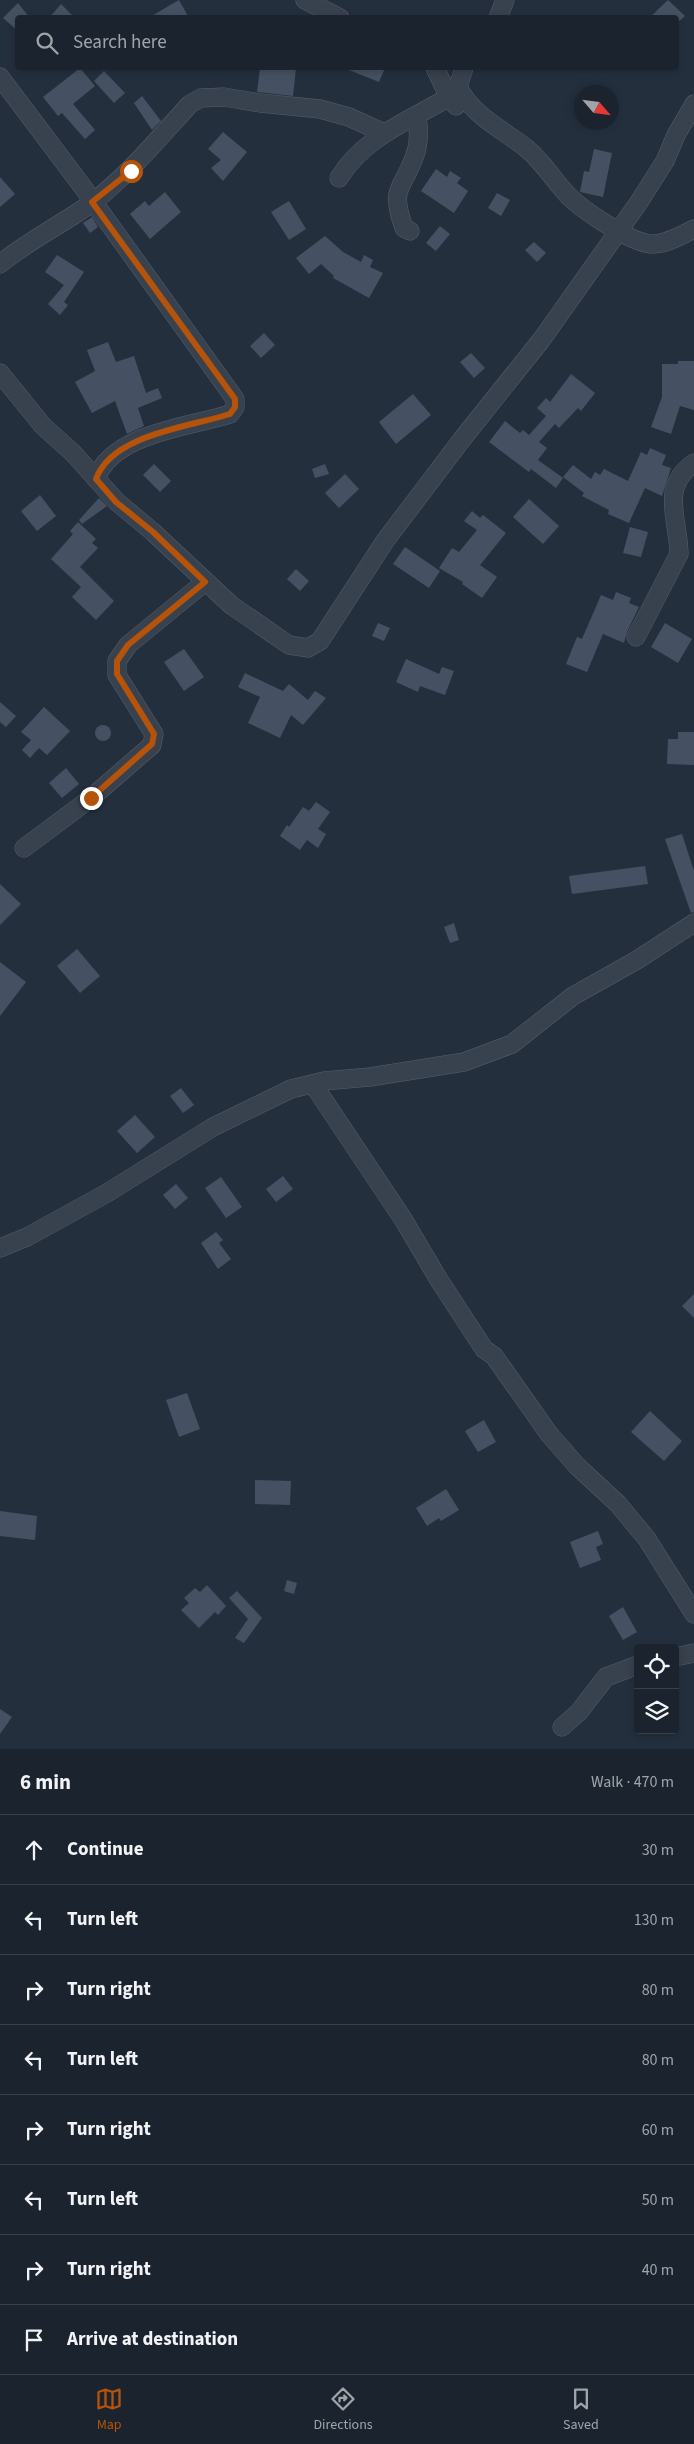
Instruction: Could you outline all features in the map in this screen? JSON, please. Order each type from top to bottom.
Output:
[{"type":"street","points":[[305,0],[334,15]]},
{"type":"street","points":[[499,15],[505,0]]},
{"type":"street","points":[[437,70],[453,104],[458,107],[471,106]]},
{"type":"street","points":[[463,70],[458,87],[464,98],[471,106],[543,164],[576,203],[618,231],[651,244],[665,242],[694,229]]},
{"type":"street","points":[[0,77],[235,399],[235,407],[230,414],[167,430],[113,455],[100,468],[96,479]]},
{"type":"street","points":[[0,264],[42,233],[92,202],[131,171],[190,104],[201,98],[224,97],[320,109],[349,117],[384,133]]},
{"type":"street","points":[[339,178],[350,160],[384,133],[449,97]]},
{"type":"street","points":[[0,373],[43,426],[73,453],[116,502],[153,532],[205,582],[231,605],[289,645],[308,648],[320,641],[385,541],[463,438],[542,339],[665,161],[676,135],[694,104]]},
{"type":"street","points":[[410,231],[404,228],[398,211],[397,195],[402,180],[415,156],[418,144],[417,116]]},
{"type":"street","points":[[636,637],[679,554],[679,542],[673,517],[673,489],[686,468],[694,463]]},
{"type":"street","points":[[24,848],[91,798],[152,744],[154,734],[117,674],[117,661],[128,645],[205,582]]},
{"type":"street","points":[[0,1248],[99,1198],[213,1127],[291,1089],[313,1084],[464,1062],[512,1044],[573,996],[637,960],[694,923]]},
{"type":"street","points":[[313,1084],[403,1219],[439,1280],[484,1349],[494,1356],[549,1434],[577,1466],[618,1504],[647,1539],[694,1614]]},
{"type":"street","points":[[679,1656],[694,1653]]},
{"type":"street","points":[[562,1727],[580,1712],[606,1677],[634,1666]]},
{"type":"building","points":[[179,0],[187,15],[153,15]]},
{"type":"building","points":[[668,0],[685,16],[679,21],[679,15],[652,15]]},
{"type":"building","points":[[18,3],[28,15],[15,15],[15,28],[3,18]]},
{"type":"building","points":[[61,4],[72,15],[52,15]]},
{"type":"building","points":[[77,70],[82,70],[95,86],[73,104],[95,130],[85,139],[62,113],[58,116],[43,97]]},
{"type":"building","points":[[260,70],[296,70],[293,96],[257,92]]},
{"type":"building","points":[[349,70],[384,70],[379,82]]},
{"type":"building","points":[[104,71],[125,93],[114,103],[94,81]]},
{"type":"building","points":[[142,96],[161,121],[152,130],[134,103]]},
{"type":"building","points":[[223,132],[247,152],[223,181],[211,168],[221,160],[208,149]]},
{"type":"building","points":[[594,149],[612,153],[603,197],[580,192],[584,171],[589,172]]},
{"type":"building","points":[[436,169],[447,177],[450,171],[461,178],[457,183],[468,191],[454,213],[421,191]]},
{"type":"building","points":[[0,177],[15,194],[0,207]]},
{"type":"building","points":[[165,192],[181,212],[150,239],[130,214],[145,201],[149,206]]},
{"type":"building","points":[[497,193],[510,200],[501,216],[488,208]]},
{"type":"building","points":[[289,201],[306,229],[289,240],[271,212]]},
{"type":"building","points":[[92,217],[98,227],[90,233],[83,223]]},
{"type":"building","points":[[440,226],[450,234],[436,251],[426,243]]},
{"type":"building","points":[[325,236],[343,252],[361,262],[364,255],[373,260],[370,267],[383,273],[369,298],[333,278],[334,276],[321,264],[309,274],[296,258]]},
{"type":"building","points":[[534,242],[546,253],[537,262],[525,250]]},
{"type":"building","points":[[57,255],[84,272],[64,302],[68,305],[60,315],[48,304],[64,285],[45,272]]},
{"type":"building","points":[[264,333],[275,345],[261,358],[250,346]]},
{"type":"building","points":[[108,342],[116,362],[134,356],[146,393],[158,388],[162,398],[138,408],[144,426],[127,434],[115,401],[92,413],[75,382],[95,371],[87,350]]},
{"type":"building","points":[[471,353],[485,368],[474,378],[460,362]]},
{"type":"building","points":[[678,361],[694,361],[694,410],[680,406],[671,434],[651,427],[662,397],[662,364],[678,364]]},
{"type":"building","points":[[571,374],[595,393],[581,411],[578,408],[559,428],[555,424],[539,442],[547,448],[538,460],[563,478],[556,488],[531,469],[529,472],[489,442],[505,421],[520,433],[523,430],[529,435],[546,416],[537,408],[546,398],[550,402]]},
{"type":"building","points":[[413,394],[431,415],[396,444],[379,422]]},
{"type":"building","points":[[650,448],[666,455],[662,465],[671,468],[662,496],[645,488],[629,523],[608,514],[609,510],[582,496],[584,493],[563,477],[573,465],[591,479],[595,472],[600,475],[604,469],[628,481],[641,452],[647,455]]},
{"type":"building","points":[[154,464],[171,481],[160,492],[143,475]]},
{"type":"building","points":[[325,464],[329,474],[315,478],[312,469]]},
{"type":"building","points":[[345,474],[359,489],[339,508],[325,493]]},
{"type":"building","points":[[40,495],[56,516],[37,531],[21,511]]},
{"type":"building","points":[[99,498],[107,506],[82,524],[79,520]]},
{"type":"building","points":[[529,499],[559,526],[543,544],[513,517]]},
{"type":"building","points":[[472,511],[480,518],[483,515],[506,533],[480,565],[497,577],[482,598],[462,584],[463,582],[439,568],[452,548],[459,552],[477,530],[464,521]]},
{"type":"building","points":[[78,522],[96,539],[92,543],[98,548],[80,567],[114,601],[96,620],[72,597],[81,587],[51,559],[73,534],[70,531]]},
{"type":"building","points":[[630,527],[648,532],[641,557],[623,553]]},
{"type":"building","points":[[405,547],[440,571],[429,588],[393,564]]},
{"type":"building","points":[[296,569],[309,581],[300,591],[287,579]]},
{"type":"building","points":[[616,592],[631,598],[629,603],[639,607],[624,643],[603,634],[587,672],[566,664],[577,637],[582,639],[601,595],[613,600]]},
{"type":"building","points":[[378,623],[390,628],[384,641],[372,636]]},
{"type":"building","points":[[665,623],[692,639],[678,663],[651,647]]},
{"type":"building","points":[[184,649],[204,677],[184,691],[164,662]]},
{"type":"building","points":[[406,659],[439,674],[442,667],[454,671],[445,695],[420,686],[418,692],[396,682]]},
{"type":"building","points":[[245,673],[283,691],[289,684],[308,700],[315,691],[326,698],[303,725],[291,715],[280,738],[248,723],[260,697],[238,687]]},
{"type":"building","points":[[0,702],[16,716],[6,727],[0,722]]},
{"type":"building","points":[[44,707],[70,731],[47,755],[39,748],[30,758],[22,750],[31,740],[21,732]]},
{"type":"building","points":[[100,725],[106,725],[111,730],[109,739],[100,741],[95,736],[95,730]]},
{"type":"building","points":[[678,732],[694,732],[694,765],[667,764],[668,739],[678,739]]},
{"type":"building","points":[[66,768],[79,784],[62,798],[49,783]]},
{"type":"building","points":[[316,802],[330,812],[318,829],[326,834],[318,848],[307,840],[300,850],[280,836],[303,807],[309,811]]},
{"type":"building","points":[[682,834],[694,871],[694,912],[691,913],[665,839]]},
{"type":"building","points":[[645,866],[648,884],[572,894],[569,876]]},
{"type":"building","points":[[0,884],[21,904],[0,925]]},
{"type":"building","points":[[454,923],[459,940],[450,943],[444,927]]},
{"type":"building","points":[[77,949],[100,976],[80,993],[57,966]]},
{"type":"building","points":[[0,962],[26,982],[0,1016]]},
{"type":"building","points":[[181,1088],[194,1105],[183,1113],[170,1096]]},
{"type":"building","points":[[135,1115],[155,1137],[137,1153],[117,1131]]},
{"type":"building","points":[[283,1176],[293,1189],[276,1202],[266,1189]]},
{"type":"building","points":[[221,1177],[242,1207],[226,1218],[205,1188]]},
{"type":"building","points":[[176,1184],[188,1198],[175,1209],[163,1195]]},
{"type":"building","points":[[216,1232],[223,1240],[219,1243],[231,1259],[218,1269],[201,1243]]},
{"type":"building","points":[[694,1294],[694,1318],[682,1306]]},
{"type":"building","points":[[187,1393],[200,1429],[179,1437],[166,1400]]},
{"type":"building","points":[[650,1411],[682,1441],[664,1461],[631,1432]]},
{"type":"building","points":[[484,1420],[496,1442],[478,1452],[465,1431]]},
{"type":"building","points":[[255,1480],[291,1481],[290,1505],[255,1504]]},
{"type":"building","points":[[446,1489],[459,1510],[441,1521],[439,1518],[427,1526],[416,1508]]},
{"type":"building","points":[[0,1511],[37,1516],[35,1540],[0,1536]]},
{"type":"building","points":[[598,1531],[603,1544],[596,1547],[601,1560],[580,1568],[570,1542]]},
{"type":"building","points":[[287,1580],[297,1583],[294,1594],[284,1591]]},
{"type":"building","points":[[207,1585],[226,1606],[218,1615],[215,1612],[199,1628],[181,1610],[189,1603],[184,1598],[195,1588],[200,1592]]},
{"type":"building","points":[[237,1591],[262,1618],[244,1643],[235,1638],[248,1619],[229,1598]]},
{"type":"building","points":[[623,1607],[637,1632],[623,1640],[609,1616]]},
{"type":"building","points":[[0,1709],[12,1717],[0,1734]]},
{"type":"route","points":[[91,798],[152,744],[154,734],[117,674],[117,661],[128,645],[205,582],[153,532],[116,502],[96,479],[100,468],[113,455],[146,438],[167,430],[230,414],[235,407],[235,399],[92,202],[131,171]]}]
